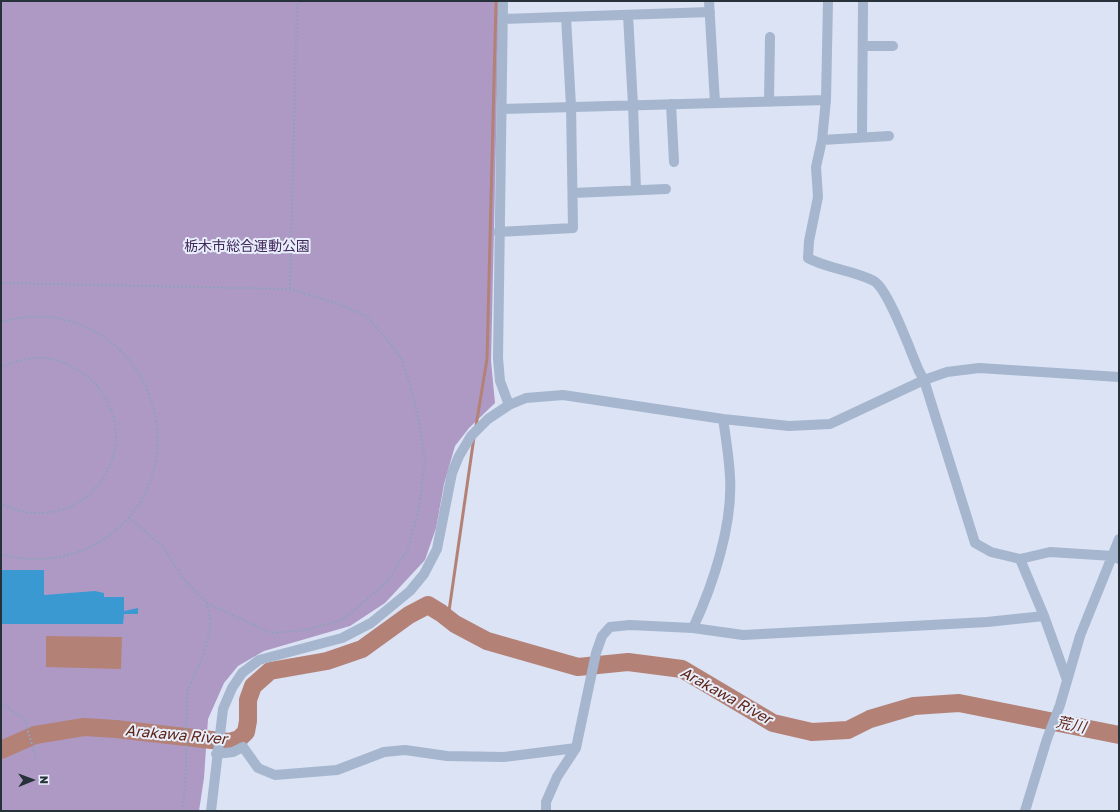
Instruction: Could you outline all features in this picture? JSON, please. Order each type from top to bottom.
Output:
[{"type":"street","points":[[503,1],[502,109],[498,232],[498,358],[500,382],[509,405]]},
{"type":"street","points":[[709,1],[715,103]]},
{"type":"street","points":[[828,1],[826,100],[822,140],[816,167],[818,197],[809,241],[808,258],[819,264],[849,272],[875,282],[885,295],[924,380],[954,470],[975,543],[991,552],[1020,559],[1050,552],[1116,557]]},
{"type":"street","points":[[862,137],[863,2]]},
{"type":"street","points":[[503,19],[710,12]]},
{"type":"street","points":[[628,15],[634,105],[636,190]]},
{"type":"street","points":[[498,232],[573,228],[571,106],[566,17]]},
{"type":"street","points":[[769,102],[770,38]]},
{"type":"street","points":[[863,46],[893,46]]},
{"type":"street","points":[[502,109],[826,100]]},
{"type":"street","points":[[671,104],[674,162]]},
{"type":"street","points":[[822,140],[889,136]]},
{"type":"street","points":[[573,193],[666,189]]},
{"type":"street","points":[[211,811],[215,786],[216,754],[223,709],[232,688],[242,673],[259,660],[342,638],[371,623],[410,591],[424,574],[438,549],[452,473],[459,456],[471,436],[488,420],[509,405],[526,398],[563,395],[724,419],[789,426],[830,424],[924,380],[947,372],[979,368],[1119,377]]},
{"type":"street","points":[[693,628],[702,608],[722,544],[729,507],[730,478],[724,419]]},
{"type":"street","points":[[1025,811],[1047,739],[1060,705],[1080,636],[1116,557],[1119,539]]},
{"type":"street","points":[[1020,559],[1044,616],[1067,680]]},
{"type":"street","points":[[546,811],[546,802],[557,777],[576,748],[596,653],[602,636],[610,627],[630,625],[693,628],[743,635],[987,622],[1044,616]]},
{"type":"street","points":[[216,754],[233,752],[243,747],[258,768],[275,774],[337,770],[384,752],[405,750],[447,756],[504,757],[576,748]]},
{"type":"path","points":[[290,289],[297,4],[302,1]]},
{"type":"path","points":[[1,283],[290,289],[336,303],[366,316],[385,336],[401,358],[410,384],[420,422],[425,462],[419,508],[407,550],[385,584],[342,620],[306,630],[271,633],[207,603],[185,581],[162,547],[130,517]]},
{"type":"path","points":[[1,322],[18,318],[39,316],[60,318],[81,324],[100,333],[131,361],[143,378],[152,398],[157,418],[158,446],[151,481],[142,500],[130,517],[101,542],[66,556],[47,559],[28,559],[1,554]]},
{"type":"path","points":[[1,367],[25,358],[50,358],[74,366],[94,381],[109,401],[115,422],[115,451],[106,476],[89,496],[66,509],[40,514],[14,510],[1,503]]},
{"type":"path","points":[[183,811],[186,768],[187,692],[203,656],[211,626],[207,603]]},
{"type":"path","points":[[1,704],[24,718],[36,758]]},
{"type":"green space","name":"栃木市総合運動公園","points":[[1,1],[498,1],[499,4],[491,361],[495,403],[469,428],[455,446],[444,484],[436,528],[425,560],[385,603],[350,626],[264,651],[238,666],[224,683],[208,719],[204,778],[199,811],[1,811]]},
{"type":"shaded area","points":[[46,636],[122,637],[121,669],[46,667]]},
{"type":"building","points":[[1,570],[44,570],[44,595],[95,591],[104,593],[104,597],[124,597],[124,611],[138,608],[138,614],[124,614],[123,624],[1,624]]},
{"type":"waterway","points":[[476,426],[487,359],[496,1]]},
{"type":"waterway","points":[[448,618],[474,437]]},
{"type":"waterway","name":"Arakawa River","points":[[1,750],[35,735],[84,727],[116,729],[229,742],[239,739],[246,732],[248,721],[248,700],[253,686],[270,671],[327,661],[362,649],[409,615],[428,605],[455,624],[487,641],[578,667],[628,662],[682,669],[773,723],[812,732],[848,730],[870,719],[914,706],[959,703],[1119,735]]},
{"type":"water label","name":"荒川","points":[[1071,725]]}]
